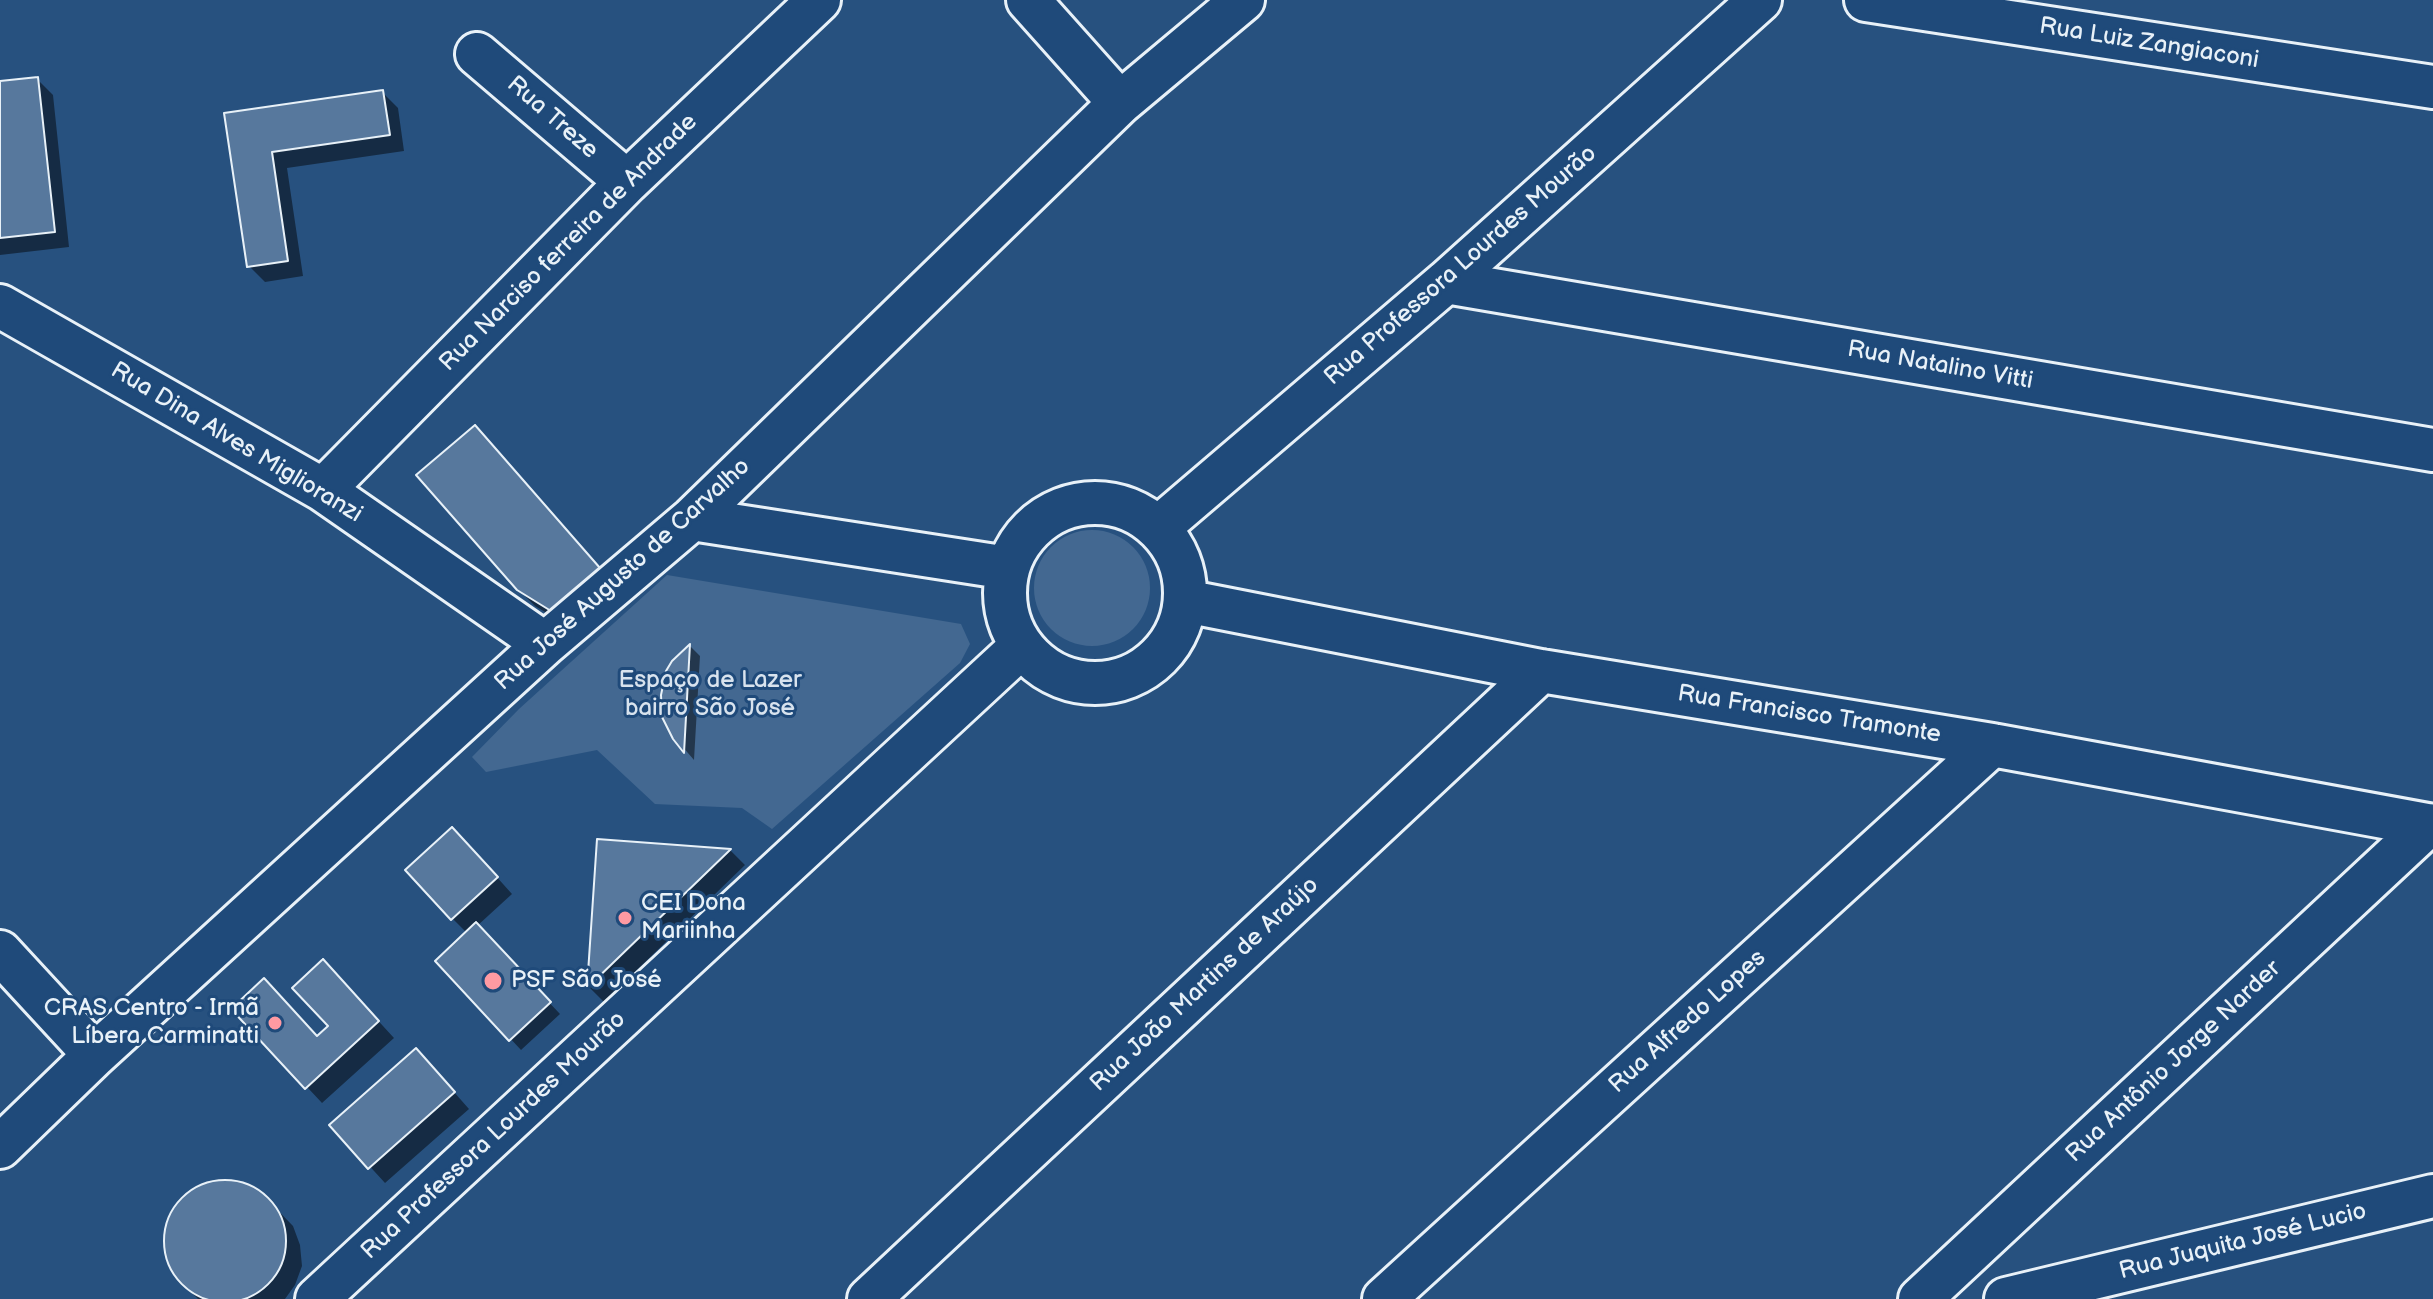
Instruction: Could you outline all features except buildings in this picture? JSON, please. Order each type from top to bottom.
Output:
[{"type":"street","name":"Rua Narciso ferreira de Andrade","points":[[323,490],[627,182],[819,0]]},
{"type":"street","points":[[1028,0],[1120,103]]},
{"type":"street","name":"Rua José Augusto de Carvalho","points":[[0,1147],[95,1055],[545,644],[692,519],[1120,103],[1243,0]]},
{"type":"street","name":"Rua Professora Lourdes Mourão","points":[[1158,528],[1446,282],[1760,0]]},
{"type":"street","name":"Rua Luiz Zangiaconi","points":[[1866,0],[2433,87]]},
{"type":"street","name":"Rua Treze","points":[[477,54],[627,182]]},
{"type":"street","name":"Rua Natalino Vitti","points":[[1446,282],[2433,450]]},
{"type":"street","name":"Rua Dina Alves Miglioranzi","points":[[0,306],[323,490],[545,644]]},
{"type":"street","points":[[1102,503],[1133,511],[1158,528],[1174,550],[1183,574],[1185,601],[1177,631],[1160,656],[1134,674],[1104,683],[1073,681],[1044,668],[1022,646],[1009,622],[1004,595],[1008,568],[1021,540],[1044,518],[1071,505],[1102,503]]},
{"type":"street","points":[[692,519],[1008,568]]},
{"type":"street","name":"Rua Francisco Tramonte","points":[[1185,601],[1541,671],[1992,745],[2430,825]]},
{"type":"street","name":"Rua Professora Lourdes Mourão","points":[[317,1299],[1022,646]]},
{"type":"street","name":"Rua João Martins de Araújo","points":[[869,1299],[1541,671]]},
{"type":"street","name":"Rua Alfredo Lopes","points":[[1384,1299],[1992,745]]},
{"type":"street","name":"Rua Antônio Jorge Narder","points":[[1920,1299],[2430,825]]},
{"type":"street","points":[[0,952],[95,1055]]},
{"type":"street","name":"Rua Juquita José Lucio","points":[[2006,1299],[2433,1196]]},
{"type":"green space","points":[[1092,530],[1114,535],[1133,547],[1145,566],[1150,588],[1145,610],[1133,629],[1114,641],[1092,646],[1070,641],[1051,629],[1039,610],[1034,588],[1039,566],[1051,547],[1070,535]]},
{"type":"green space","name":"Espaço de Lazer bairro São José","points":[[667,575],[961,624],[970,644],[960,663],[772,829],[742,808],[655,804],[597,750],[486,772],[472,757],[519,709]]},
{"type":"place","name":"CEI Dona Mariinha","points":[[625,918]]},
{"type":"place","name":"PSF São José","points":[[493,981]]},
{"type":"place","name":"CRAS Centro - Irmã Líbera Carminatti","points":[[275,1023]]}]
